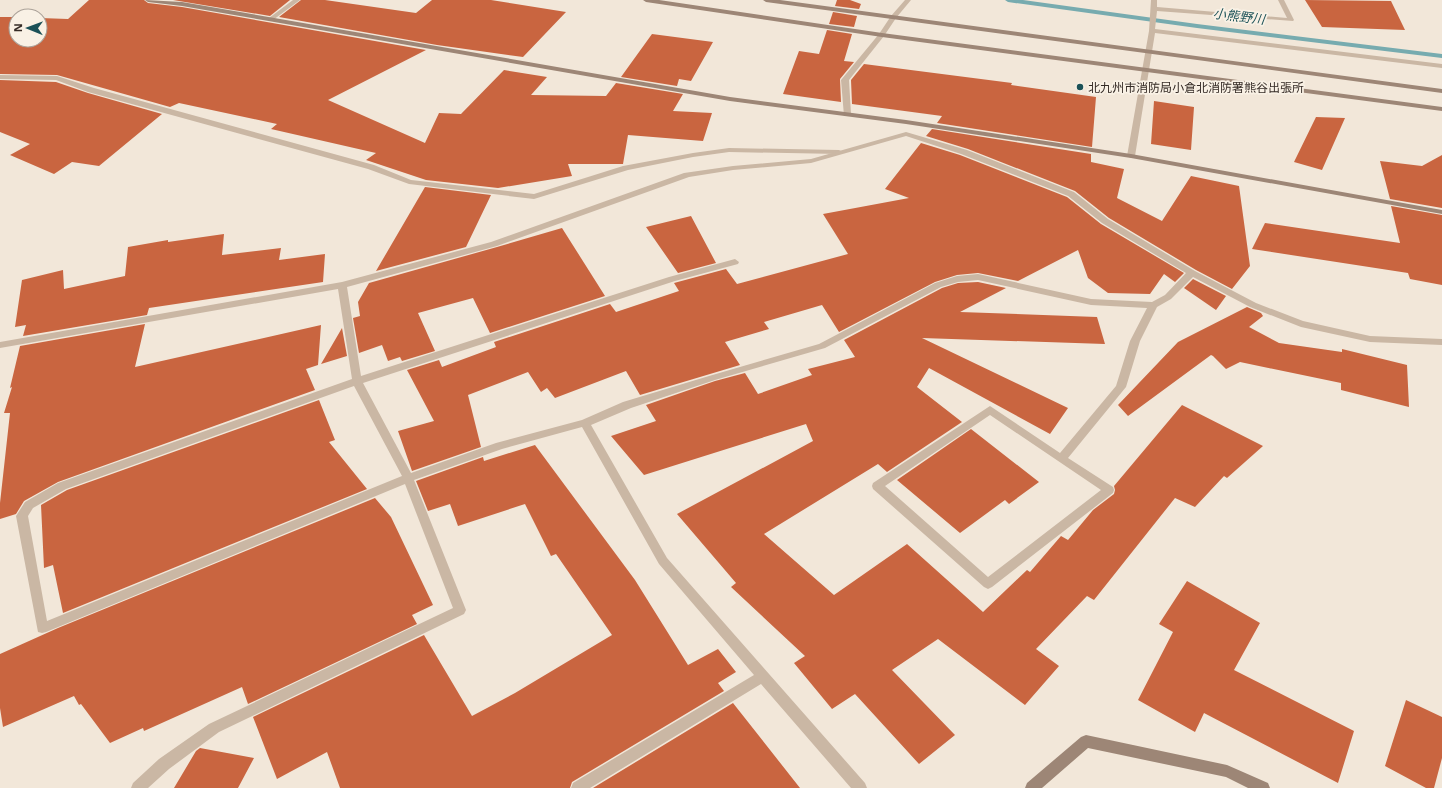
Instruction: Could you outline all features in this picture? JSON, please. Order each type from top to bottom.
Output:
[{"type":"street","points":[[148,0],[182,4],[271,19],[723,98],[906,122],[1130,156],[1442,212]]},
{"type":"street","points":[[271,19],[297,0]]},
{"type":"street","points":[[646,0],[882,35],[1145,71],[1442,109]]},
{"type":"street","points":[[766,0],[1442,92]]},
{"type":"street","points":[[847,114],[845,80],[882,35],[893,18],[908,0]]},
{"type":"street","points":[[1130,156],[1152,31],[1154,0]]},
{"type":"street","points":[[1153,9],[1291,20],[1281,0]]},
{"type":"street","points":[[1152,31],[1442,66]]},
{"type":"street","points":[[0,77],[57,78],[91,90],[371,167],[409,182],[534,197],[626,168],[693,155],[729,150],[839,152]]},
{"type":"street","points":[[906,122],[906,134]]},
{"type":"street","points":[[0,346],[342,285],[494,244],[687,176],[733,168],[811,161],[906,134],[964,152],[1071,194],[1105,221],[1192,273],[1253,305],[1301,324],[1370,339],[1442,342]]},
{"type":"street","points":[[735,262],[672,279],[358,381],[62,486],[29,506],[22,516],[42,628],[408,478],[500,446],[585,423],[634,402],[822,346],[938,285],[957,279],[978,277],[1091,302],[1153,305],[1168,297],[1192,273]]},
{"type":"street","points":[[138,788],[164,764],[214,728],[460,610],[408,478],[358,381],[342,285]]},
{"type":"street","points":[[1061,459],[1121,387],[1135,341],[1153,305]]},
{"type":"street","points":[[990,410],[1061,459],[1109,490],[988,584],[877,486],[990,410]]},
{"type":"street","points":[[585,423],[663,561],[860,788]]},
{"type":"street","points":[[578,788],[763,676]]},
{"type":"street","points":[[1032,788],[1086,741],[1227,771],[1263,788]]},
{"type":"building","points":[[89,0],[144,0],[148,3],[182,7],[426,50],[328,100],[425,143],[439,113],[461,114],[504,70],[547,77],[531,95],[606,96],[616,83],[683,94],[673,111],[712,113],[703,141],[628,135],[623,164],[568,164],[572,176],[498,188],[426,180],[366,160],[376,153],[271,129],[277,124],[179,103],[170,107],[57,75],[0,74],[0,17],[8,17],[8,48],[48,48],[48,18],[68,19]]},
{"type":"building","points":[[173,0],[290,0],[270,16]]},
{"type":"building","points":[[301,0],[325,0],[416,13],[432,0],[491,0],[566,12],[523,57],[437,45],[279,17]]},
{"type":"building","points":[[837,0],[850,0],[861,4],[859,9],[835,6]]},
{"type":"building","points":[[1305,0],[1391,1],[1405,30],[1322,27]]},
{"type":"building","points":[[833,12],[857,16],[854,27],[829,24]]},
{"type":"building","points":[[827,30],[852,34],[844,61],[854,62],[840,79],[841,102],[783,94],[799,51],[819,54]]},
{"type":"building","points":[[652,34],[713,42],[691,81],[679,79],[677,86],[621,77]]},
{"type":"building","points":[[864,64],[1012,83],[1011,85],[1096,97],[1092,147],[937,123],[942,116],[852,104],[851,80]]},
{"type":"building","points":[[0,80],[56,82],[88,93],[162,114],[99,166],[72,162],[54,174],[10,155],[30,144],[0,132]]},
{"type":"building","points":[[1154,101],[1194,107],[1191,150],[1151,144]]},
{"type":"building","points":[[1316,117],[1345,118],[1322,170],[1294,162]]},
{"type":"building","points":[[932,129],[1091,154],[1091,162],[1124,169],[1117,198],[1162,221],[1191,176],[1239,186],[1250,266],[1232,289],[1196,270],[1109,218],[1075,191],[968,149],[926,136]]},
{"type":"building","points":[[921,143],[960,155],[1067,197],[1101,224],[1184,273],[1175,282],[1164,274],[1150,294],[1108,293],[1088,278],[1078,250],[1018,281],[978,273],[957,275],[935,282],[839,332],[822,305],[764,322],[769,329],[725,342],[740,365],[640,395],[626,371],[555,398],[547,388],[541,392],[528,372],[468,395],[481,447],[412,471],[398,431],[434,421],[407,370],[439,360],[442,367],[496,347],[494,342],[610,304],[616,312],[679,291],[674,283],[726,269],[737,284],[848,254],[823,214],[909,198],[885,189]]},
{"type":"building","points":[[1442,155],[1442,208],[1390,199],[1380,161],[1422,166]]},
{"type":"building","points":[[425,187],[491,195],[466,247],[376,271]]},
{"type":"building","points":[[1391,206],[1442,215],[1442,285],[1410,279],[1408,273],[1252,249],[1265,223],[1400,243]]},
{"type":"building","points":[[691,216],[716,263],[678,273],[646,227]]},
{"type":"building","points":[[562,228],[605,296],[490,333],[473,298],[418,313],[435,351],[402,361],[400,357],[388,361],[382,345],[359,353],[353,318],[360,316],[358,302],[369,283]]},
{"type":"building","points":[[224,234],[222,255],[281,248],[279,260],[325,254],[323,282],[149,308],[147,315],[23,336],[26,325],[15,327],[22,280],[63,270],[64,289],[125,276],[128,247],[168,240],[168,242]]},
{"type":"building","points":[[1193,279],[1226,296],[1216,310],[1184,288]]},
{"type":"building","points":[[978,282],[1006,288],[960,312],[1097,317],[1105,344],[922,338],[1068,408],[1050,434],[929,368],[917,387],[962,422],[887,472],[878,464],[764,534],[834,595],[907,544],[983,612],[1027,570],[1030,572],[1061,536],[1068,540],[1093,510],[1114,494],[1114,486],[1182,405],[1263,446],[1227,478],[1224,476],[1195,507],[1175,498],[1094,600],[1087,596],[1036,649],[1059,666],[1025,705],[938,639],[892,670],[955,735],[919,764],[855,694],[832,709],[794,663],[805,656],[731,587],[736,583],[677,514],[813,441],[806,424],[644,475],[611,436],[656,421],[646,405],[715,381],[745,373],[758,394],[812,375],[808,369],[855,357],[844,340],[942,288],[958,283]]},
{"type":"building","points":[[1247,307],[1261,313],[1263,316],[1249,327],[1279,343],[1342,352],[1342,349],[1407,365],[1409,407],[1341,390],[1341,383],[1240,362],[1226,369],[1211,355],[1128,416],[1118,405],[1178,342]]},
{"type":"building","points":[[145,324],[135,367],[321,325],[318,365],[306,369],[315,390],[58,482],[24,501],[16,514],[0,519],[0,503],[10,413],[4,413],[12,387],[10,388],[20,346]]},
{"type":"building","points":[[342,328],[347,356],[321,364]]},
{"type":"building","points":[[319,400],[335,440],[329,442],[367,489],[63,613],[53,565],[44,568],[41,505],[67,490]]},
{"type":"building","points":[[971,429],[1039,482],[1009,504],[1005,500],[960,533],[897,480]]},
{"type":"building","points":[[535,445],[635,580],[688,665],[718,649],[736,672],[718,683],[724,691],[572,782],[570,788],[340,788],[327,752],[277,779],[253,717],[424,635],[472,716],[515,693],[612,635],[556,554],[551,556],[525,504],[458,526],[450,504],[428,511],[416,481],[483,457],[484,461]]},
{"type":"building","points":[[375,498],[391,517],[433,605],[412,615],[417,624],[248,704],[242,687],[144,731],[143,728],[110,743],[81,704],[79,705],[74,696],[3,727],[0,708],[0,654],[58,628]]},
{"type":"building","points":[[1187,581],[1260,623],[1234,670],[1354,731],[1338,783],[1204,713],[1195,732],[1138,700],[1173,632],[1159,624]]},
{"type":"building","points":[[1406,700],[1442,717],[1442,758],[1434,788],[1426,788],[1385,766]]},
{"type":"building","points":[[733,703],[800,788],[593,788]]},
{"type":"building","points":[[200,748],[254,758],[238,788],[174,788],[196,751]]},
{"type":"waterway","name":"小熊野川","points":[[1008,0],[1197,26],[1442,56]]},
{"type":"place","name":"北九州市消防局小倉北消防署熊谷出張所","points":[[1080,87]]}]
